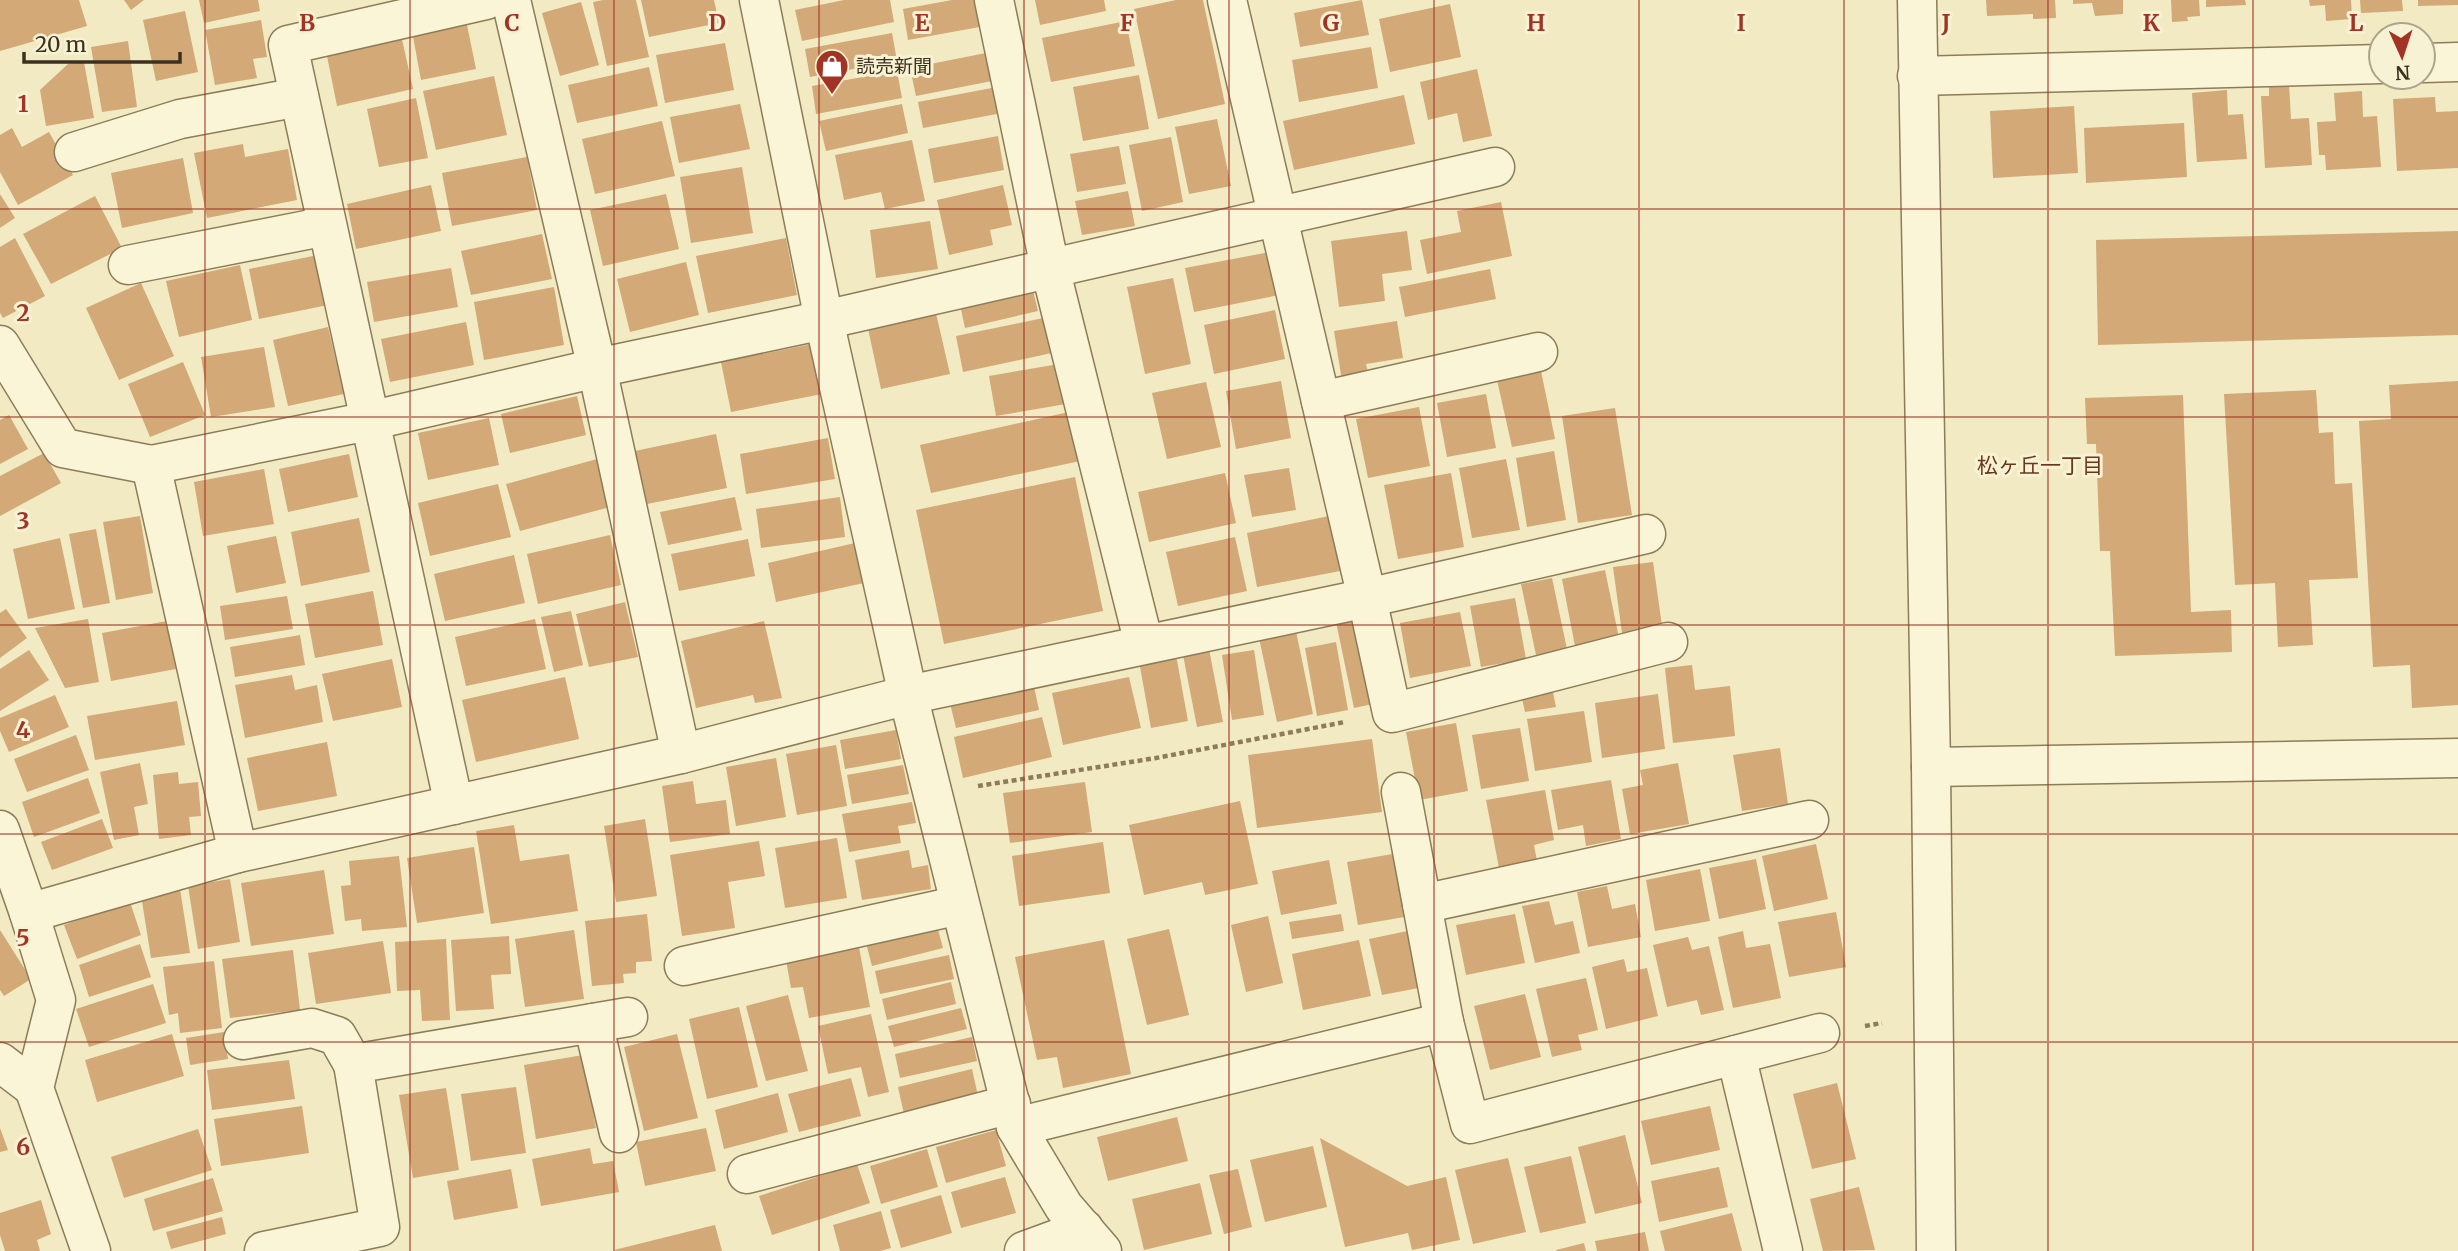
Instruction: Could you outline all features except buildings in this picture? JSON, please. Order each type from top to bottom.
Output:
[{"type":"street","points":[[454,805],[288,45],[486,0]]},
{"type":"street","points":[[512,0],[597,368],[681,754]]},
{"type":"street","points":[[759,0],[824,320],[908,695],[1014,1116],[1064,1208],[1093,1240]]},
{"type":"street","points":[[994,0],[1050,268],[1144,644]]},
{"type":"street","points":[[1227,0],[1392,713],[1668,642]]},
{"type":"street","points":[[1917,0],[1931,767],[1936,1251]]},
{"type":"street","points":[[2437,63],[2458,62]]},
{"type":"street","points":[[1917,76],[2367,64]]},
{"type":"street","points":[[74,152],[180,118],[299,97]]},
{"type":"street","points":[[0,345],[63,448],[150,465],[369,421],[1495,167]]},
{"type":"street","points":[[128,265],[327,226]]},
{"type":"street","points":[[1321,401],[1538,352]]},
{"type":"street","points":[[150,465],[238,853]]},
{"type":"street","points":[[29,913],[238,853],[681,754],[908,695],[1367,598],[1646,534]]},
{"type":"street","points":[[1931,767],[2458,758]]},
{"type":"street","points":[[1401,792],[1444,1023],[1470,1124],[1820,1033]]},
{"type":"street","points":[[1422,904],[1808,820]]},
{"type":"street","points":[[0,830],[56,1000],[34,1088],[91,1251]]},
{"type":"street","points":[[684,966],[960,905]]},
{"type":"street","points":[[353,1064],[611,1020],[619,1133]]},
{"type":"street","points":[[747,1174],[1444,1023]]},
{"type":"street","points":[[243,1040],[312,1028],[337,1036],[353,1064],[380,1227],[264,1251]]},
{"type":"street","points":[[1736,1055],[1783,1251]]},
{"type":"street","points":[[0,1062],[34,1088]]},
{"type":"street","points":[[1024,1251],[1093,1240]]},
{"type":"path","points":[[932,793],[1156,758],[1392,713]]},
{"type":"place","name":"読売新聞","points":[[832,96]]},
{"type":"district","name":"松ヶ丘一丁目","points":[[2040,465]]}]
